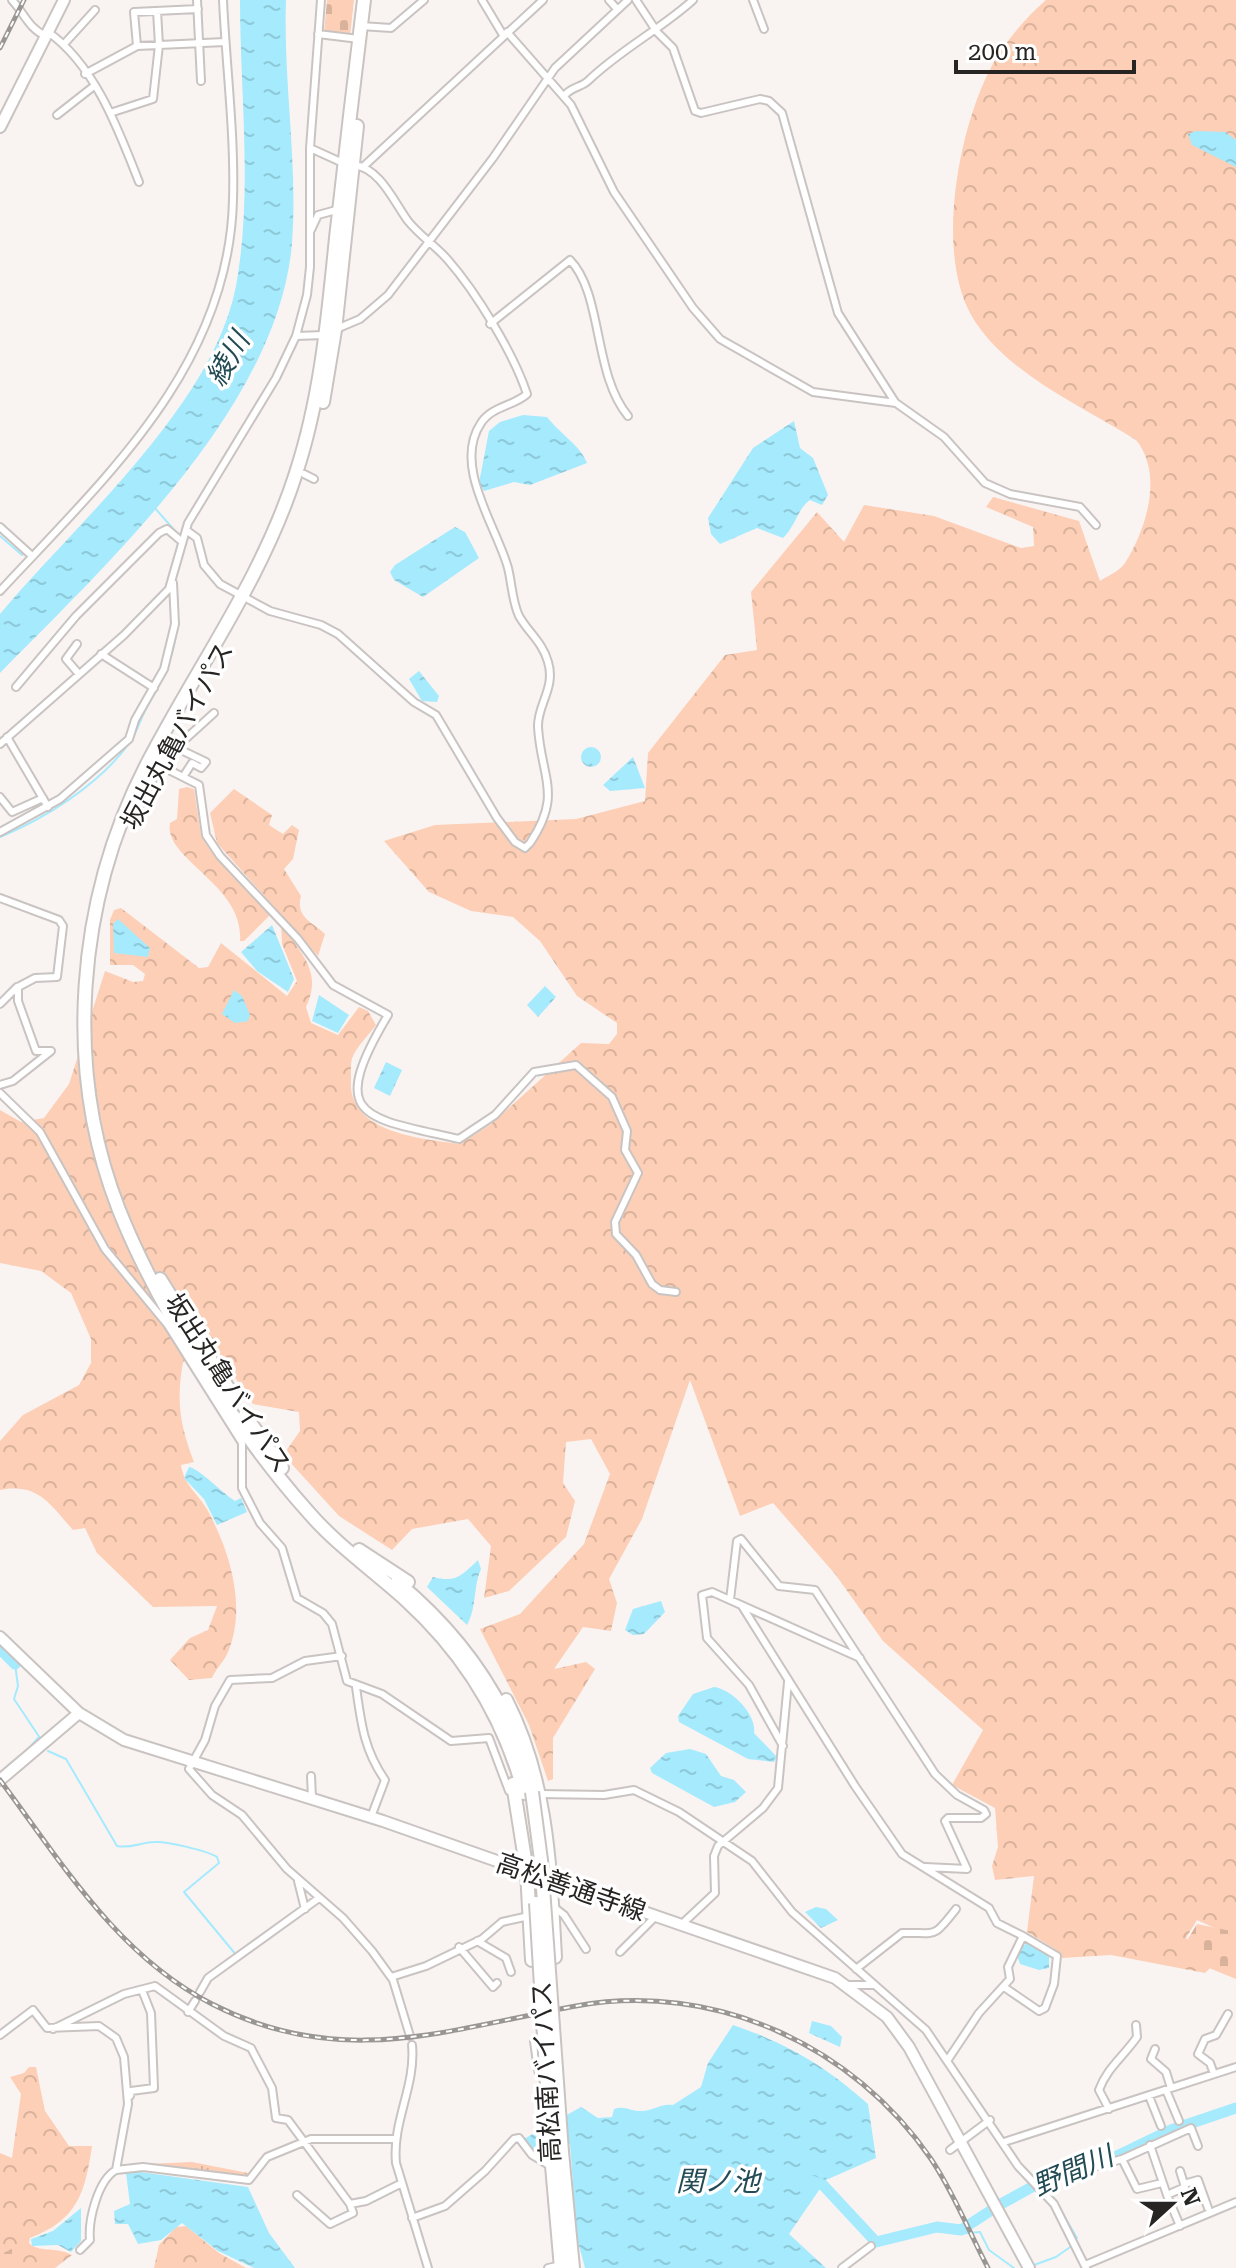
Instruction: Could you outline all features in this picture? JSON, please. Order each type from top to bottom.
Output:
[{"type":"highway","name":"坂出丸亀バイパス","points":[[364,0],[354,165],[330,332],[297,472],[248,598],[162,736],[130,800],[106,867],[84,1030],[97,1136],[122,1217],[174,1320],[260,1453],[307,1511],[342,1546],[410,1604],[459,1658],[493,1710],[528,1794]]},
{"type":"highway","name":"坂出丸亀バイパス","points":[[363,31],[372,0]]},
{"type":"highway","name":"坂出丸亀バイパス","points":[[96,930],[123,838],[157,764],[284,531],[309,476],[322,404],[340,209],[354,165]]},
{"type":"highway","name":"坂出丸亀バイパス","points":[[174,1320],[286,1473],[321,1515],[441,1622],[484,1677],[516,1740],[528,1794],[539,1876]]},
{"type":"highway","points":[[539,1876],[552,1906],[557,2152]]},
{"type":"highway","points":[[539,1876],[529,1916],[557,2152]]},
{"type":"highway","name":"高松南バイパス","points":[[539,1876],[557,2152],[560,2267]]},
{"type":"highway","name":"高松南バイパス","points":[[557,2152],[552,2167],[560,2267]]},
{"type":"main road","points":[[0,127],[64,0]]},
{"type":"main road","name":"高松善通寺線","points":[[0,1637],[79,1713],[124,1740],[371,1817],[682,1924],[846,1985],[872,2003],[898,2031],[1029,2268]]},
{"type":"main road","points":[[0,1780],[79,1713]]},
{"type":"street","points":[[12,0],[25,14],[31,28],[65,43],[110,113],[139,182]]},
{"type":"street","points":[[197,0],[201,81]]},
{"type":"street","points":[[0,591],[156,417],[200,341],[221,279],[232,212],[223,0]]},
{"type":"street","points":[[0,832],[48,807],[97,770],[129,739],[135,720],[154,688],[173,634],[173,583],[180,540],[276,378],[296,336],[307,295],[310,148],[321,0]]},
{"type":"street","points":[[318,34],[391,28],[423,0]]},
{"type":"street","points":[[482,0],[505,34],[564,96],[614,192],[712,332],[813,392],[896,403]]},
{"type":"street","points":[[354,165],[543,0]]},
{"type":"street","points":[[609,0],[617,9]]},
{"type":"street","points":[[296,336],[330,332],[360,319],[378,305],[430,242],[565,56],[628,0]]},
{"type":"street","points":[[636,0],[655,29],[673,48],[695,111],[701,113],[760,99],[769,101],[782,113],[838,313],[896,403],[944,437],[985,483],[1010,494],[1080,507],[1096,525]]},
{"type":"street","points":[[564,96],[571,87],[587,82],[595,71],[693,0]]},
{"type":"street","points":[[753,0],[764,29]]},
{"type":"street","points":[[137,46],[134,12],[198,9]]},
{"type":"street","points":[[65,43],[87,27],[95,10]]},
{"type":"street","points":[[110,113],[153,99],[159,45],[157,11]]},
{"type":"street","points":[[85,74],[137,46],[225,42]]},
{"type":"street","points":[[106,50],[112,60]]},
{"type":"street","points":[[57,115],[94,86]]},
{"type":"street","points":[[186,530],[197,538],[200,554],[213,577],[284,617],[321,625],[338,634],[414,702],[436,715],[507,832],[525,848],[530,843],[550,801],[538,729],[551,676],[542,646],[521,619],[515,605],[507,567],[476,486],[474,448],[481,422],[493,411],[527,394],[500,335],[490,324],[464,279],[354,165],[310,148]]},
{"type":"street","points":[[310,233],[318,215],[340,209]]},
{"type":"street","points":[[490,324],[570,260],[581,277],[607,376],[618,405],[628,416]]},
{"type":"street","points":[[0,527],[32,556]]},
{"type":"street","points":[[16,687],[76,616],[159,533],[167,529],[180,540]]},
{"type":"street","points":[[0,744],[141,619],[173,583]]},
{"type":"street","points":[[77,644],[66,659],[78,673]]},
{"type":"street","points":[[101,654],[154,688]]},
{"type":"street","points":[[183,777],[192,763],[201,768],[206,762],[181,750],[181,743],[214,713]]},
{"type":"street","points":[[7,737],[48,807]]},
{"type":"street","points":[[157,764],[199,785],[206,835],[220,856],[298,939],[333,985],[388,1015],[357,1076],[356,1088],[366,1109],[384,1123],[459,1139],[495,1115],[534,1072],[566,1065],[584,1069],[617,1107],[627,1131],[625,1150],[638,1173],[615,1222],[616,1234],[636,1255],[652,1284],[660,1290],[676,1292]]},
{"type":"street","points":[[0,797],[12,812],[43,798]]},
{"type":"street","points":[[0,898],[59,920],[63,926],[57,977],[35,978],[18,987],[0,1004]]},
{"type":"street","points":[[0,1085],[13,1081],[51,1051],[36,1051],[25,1024],[18,987]]},
{"type":"street","points":[[0,1093],[40,1132],[105,1249],[174,1320],[242,1443],[242,1488],[260,1523],[282,1548],[297,1598],[329,1619],[347,1681],[356,1687],[365,1686],[382,1694],[451,1741],[489,1738],[510,1796],[604,1795],[634,1790],[679,1812],[752,1861],[792,1912],[873,1985],[910,2013],[1064,2220],[1086,2266],[1236,2202]]},
{"type":"street","points":[[730,1600],[737,1541],[741,1539],[783,1589],[815,1590],[935,1774],[957,1795],[986,1814],[981,1818],[948,1818],[945,1821],[967,1869],[921,1866]]},
{"type":"street","points":[[783,1746],[749,1685],[707,1638],[702,1595],[712,1592],[860,1658]]},
{"type":"street","points":[[742,1606],[788,1682],[902,1854],[989,1908],[997,1923],[1057,1956],[1054,1984],[1045,2008],[1039,2011],[1004,1987]]},
{"type":"street","points":[[342,1656],[305,1661],[272,1678],[230,1680],[208,1722],[201,1749],[190,1762],[192,1774],[212,1795],[242,1815],[298,1880],[343,1918],[391,1977],[410,2036]]},
{"type":"street","points":[[682,1924],[715,1893],[714,1856],[723,1840],[772,1798],[778,1788],[788,1682]]},
{"type":"street","points":[[356,1687],[364,1740],[369,1756],[385,1780],[371,1817]]},
{"type":"street","points":[[311,1776],[312,1798]]},
{"type":"street","points":[[298,1880],[305,1909]]},
{"type":"street","points":[[200,1992],[208,1978],[319,1898]]},
{"type":"street","points":[[552,1906],[564,1915],[586,1949]]},
{"type":"street","points":[[856,1969],[902,1933],[930,1935],[941,1929],[956,1909]]},
{"type":"street","points":[[391,1977],[426,1966],[459,1947],[477,1941],[502,1922],[529,1916]]},
{"type":"street","points":[[620,1952],[656,1916]]},
{"type":"street","points":[[947,2061],[979,2013],[1010,1979],[1008,1967],[1023,1936]]},
{"type":"street","points":[[477,1941],[506,1958],[511,1972]]},
{"type":"street","points":[[459,1947],[493,1987],[497,1983]]},
{"type":"street","points":[[846,1985],[873,1985]]},
{"type":"street","points":[[53,2029],[124,1994],[155,1986],[188,2012],[251,2048],[272,2088],[276,2118],[288,2120],[350,2204],[353,2213]]},
{"type":"street","points":[[116,2170],[131,2091],[154,2088],[151,2013],[142,1990]]},
{"type":"street","points":[[188,2012],[195,2001]]},
{"type":"street","points":[[0,2035],[33,2010],[47,2028],[99,2026],[113,2035],[124,2057],[128,2104]]},
{"type":"street","points":[[1214,2074],[1210,2063],[1198,2054],[1205,2039],[1216,2035],[1228,2014]]},
{"type":"street","points":[[1109,2109],[1099,2090],[1108,2068],[1121,2059],[1137,2037],[1136,2025]]},
{"type":"street","points":[[412,2045],[414,2071],[402,2104],[395,2139],[396,2163],[428,2268]]},
{"type":"street","points":[[1155,2049],[1151,2059],[1166,2072],[1179,2121]]},
{"type":"street","points":[[1004,2142],[1236,2067]]},
{"type":"street","points":[[1149,2096],[1161,2126]]},
{"type":"street","points":[[950,2150],[990,2120]]},
{"type":"street","points":[[1037,2186],[1122,2159],[1191,2128],[1198,2146]]},
{"type":"street","points":[[412,2218],[445,2206],[485,2171],[514,2139],[519,2138],[532,2155],[552,2167]]},
{"type":"street","points":[[80,2250],[90,2240],[88,2223],[108,2175],[116,2170],[143,2167],[249,2180],[267,2157],[304,2142],[395,2139]]},
{"type":"street","points":[[1150,2145],[1180,2226]]},
{"type":"street","points":[[1122,2159],[1142,2199]]},
{"type":"street","points":[[1180,2171],[1184,2184]]},
{"type":"street","points":[[1167,2195],[1184,2184],[1198,2180],[1208,2208]]},
{"type":"street","points":[[350,2204],[366,2201],[402,2183]]},
{"type":"street","points":[[1137,2189],[1162,2183]]},
{"type":"street","points":[[297,2195],[330,2224],[353,2213],[366,2201]]},
{"type":"street","points":[[842,2268],[871,2246]]},
{"type":"green space","points":[[327,0],[354,0],[350,36],[324,33]]},
{"type":"green space","points":[[1046,0],[1236,0],[1236,1932],[1221,1931],[1197,1920],[1186,1938],[1211,1967],[1205,1973],[1111,1955],[1062,1958],[1055,1949],[1027,1932],[1034,1876],[995,1880],[992,1866],[998,1847],[995,1808],[952,1785],[983,1730],[883,1641],[835,1574],[773,1503],[740,1516],[690,1380],[642,1519],[609,1579],[617,1603],[611,1631],[583,1627],[554,1669],[586,1662],[595,1669],[553,1738],[553,1779],[548,1781],[529,1725],[480,1629],[520,1614],[584,1544],[610,1474],[591,1439],[566,1442],[563,1483],[575,1501],[566,1537],[509,1591],[484,1598],[491,1546],[468,1519],[412,1529],[392,1550],[339,1516],[289,1461],[286,1451],[300,1431],[299,1412],[253,1404],[214,1346],[183,1362],[181,1413],[194,1462],[181,1465],[188,1484],[216,1527],[229,1562],[236,1598],[233,1635],[226,1656],[212,1678],[189,1680],[170,1660],[190,1638],[208,1630],[217,1606],[153,1607],[97,1553],[85,1528],[73,1530],[42,1497],[33,1492],[0,1490],[0,1441],[23,1415],[79,1385],[91,1363],[91,1339],[71,1293],[41,1271],[0,1263],[0,1110],[21,1122],[44,1118],[69,1084],[105,971],[133,982],[143,981],[145,974],[133,965],[110,965],[110,920],[114,910],[121,908],[199,968],[208,967],[221,943],[287,996],[297,981],[282,944],[281,924],[311,973],[311,994],[306,1007],[311,1023],[338,1035],[359,1007],[368,1011],[376,1025],[351,1061],[353,1098],[362,1112],[374,1122],[408,1136],[460,1144],[491,1124],[581,1043],[609,1044],[617,1034],[617,1023],[577,996],[540,941],[513,917],[471,911],[429,892],[384,841],[435,825],[576,819],[645,801],[648,753],[725,655],[757,650],[751,592],[817,512],[844,542],[864,505],[934,516],[1021,548],[1034,546],[1033,527],[986,507],[993,497],[1079,521],[1100,581],[1125,563],[1140,535],[1149,502],[1149,469],[1136,440],[1028,375],[991,342],[976,323],[963,298],[956,269],[954,204],[958,170],[974,108],[989,70],[1003,48]]},
{"type":"green space","points":[[179,789],[194,789],[201,835],[210,850],[270,915],[244,941],[240,941],[238,921],[230,904],[179,849],[171,836],[170,823],[177,819]]},
{"type":"green space","points":[[234,789],[272,815],[269,825],[283,834],[292,825],[299,830],[293,859],[284,869],[301,896],[303,915],[325,934],[318,956],[217,843],[210,813]]},
{"type":"green space","points":[[1197,1924],[1236,1932],[1236,1979],[1209,1968],[1186,1942]]},
{"type":"green space","points":[[29,2067],[36,2067],[45,2111],[69,2146],[92,2146],[86,2178],[76,2203],[59,2223],[30,2238],[29,2243],[37,2248],[72,2255],[55,2268],[0,2268],[0,2153],[12,2158],[21,2094],[10,2077],[24,2073]]},
{"type":"green space","points":[[192,2162],[253,2174],[244,2177],[125,2165]]},
{"type":"green space","points":[[186,2226],[219,2253],[246,2268],[154,2268],[159,2245],[176,2227]]},
{"type":"green space","points":[[17,2246],[22,2250],[10,2268],[0,2268],[0,2255]]},
{"type":"water","name":"綾川","points":[[240,0],[286,0],[293,213],[292,243],[280,303],[256,363],[222,421],[182,478],[89,582],[0,673],[0,614],[138,461],[171,419],[200,375],[222,331],[236,286],[244,215]]},
{"type":"water","points":[[1196,131],[1225,132],[1236,140],[1236,167],[1192,145],[1188,134]]},
{"type":"water","points":[[523,415],[547,417],[580,451],[587,463],[530,485],[514,482],[484,491],[479,483],[489,431],[500,422]]},
{"type":"water","points":[[794,421],[800,448],[813,458],[828,495],[822,505],[810,500],[806,503],[783,538],[757,528],[720,544],[711,534],[708,518],[753,448]]},
{"type":"water","points":[[455,527],[465,532],[479,558],[423,597],[394,580],[390,572],[395,565]]},
{"type":"water","points":[[419,671],[439,696],[437,702],[422,701],[409,679]]},
{"type":"water","points":[[591,747],[598,750],[601,757],[598,764],[591,767],[584,764],[581,757],[584,750]]},
{"type":"water","points":[[633,757],[645,788],[610,791],[603,785]]},
{"type":"water","points":[[118,919],[150,948],[148,957],[114,953],[113,924]]},
{"type":"water","points":[[272,925],[294,979],[288,992],[257,971],[241,952]]},
{"type":"water","points":[[545,986],[556,997],[538,1017],[527,1005]]},
{"type":"water","points":[[234,990],[242,996],[250,1015],[248,1021],[235,1023],[222,1014]]},
{"type":"water","points":[[319,995],[349,1015],[338,1033],[312,1021]]},
{"type":"water","points":[[386,1062],[402,1070],[390,1096],[374,1088]]},
{"type":"water","points":[[189,1467],[235,1501],[241,1498],[247,1512],[217,1525],[204,1499],[184,1478]]},
{"type":"water","points":[[478,1560],[481,1569],[467,1625],[427,1587],[433,1577],[454,1578]]},
{"type":"water","points":[[661,1601],[665,1612],[644,1634],[633,1635],[625,1630],[633,1609]]},
{"type":"water","points":[[714,1687],[728,1692],[742,1704],[752,1718],[754,1733],[777,1757],[774,1762],[748,1759],[679,1722],[678,1716],[693,1694]]},
{"type":"water","points":[[690,1749],[706,1754],[721,1776],[734,1780],[746,1792],[735,1802],[714,1807],[652,1773],[650,1768],[666,1753]]},
{"type":"water","points":[[816,1907],[826,1909],[838,1920],[821,1928],[805,1912]]},
{"type":"water","points":[[1027,1943],[1049,1956],[1049,1968],[1039,1970],[1020,1964],[1016,1952]]},
{"type":"water","points":[[812,2021],[831,2026],[842,2037],[840,2047],[809,2033]]},
{"type":"water","name":"関ノ池","points":[[733,2025],[805,2057],[868,2104],[876,2158],[826,2180],[789,2234],[826,2268],[585,2268],[577,2238],[570,2144],[533,2151],[524,2139],[581,2107],[598,2118],[612,2117],[614,2109],[618,2108],[644,2111],[673,2105],[701,2087],[708,2063]]},
{"type":"water","points":[[133,2171],[248,2187],[269,2233],[295,2268],[254,2268],[218,2251],[182,2223],[161,2240],[138,2244],[128,2224],[115,2224],[114,2211],[130,2204],[126,2173]]},
{"type":"water","points":[[81,2208],[81,2241],[71,2252],[58,2245],[32,2246],[31,2239],[53,2231]]},
{"type":"waterway","points":[[154,507],[176,532]]},
{"type":"waterway","points":[[0,536],[22,555]]},
{"type":"waterway","points":[[0,837],[70,799],[102,774],[131,741],[168,665],[178,622],[177,591]]},
{"type":"waterway","points":[[0,1649],[15,1664]]},
{"type":"waterway","points":[[15,1664],[18,1686],[14,1699],[40,1738]]},
{"type":"waterway","points":[[29,1748],[38,1738]]},
{"type":"waterway","points":[[48,1751],[66,1759],[117,1846],[160,1842],[217,1857],[219,1863],[184,1892],[237,1956]]},
{"type":"waterway","name":"野間川","points":[[1001,2204],[1050,2177],[1115,2157],[1171,2130],[1236,2108]]},
{"type":"waterway","name":"野間川","points":[[809,2180],[823,2185],[876,2242],[937,2227],[961,2230],[990,2211]]},
{"type":"waterway","points":[[1060,2209],[1077,2238]]},
{"type":"waterway","points":[[931,2228],[957,2234],[980,2232],[989,2250],[1014,2268]]},
{"type":"waterway","points":[[1034,2265],[1056,2257],[1073,2245]]},
{"type":"railway","points":[[0,48],[24,0]]},
{"type":"railway","points":[[0,1780],[94,1905],[148,1960],[178,1984],[212,2004],[259,2024],[305,2036],[349,2040],[393,2039],[576,2006],[628,2001],[679,2003],[728,2013],[776,2030],[821,2054],[862,2083],[899,2119],[939,2172],[988,2268]]}]
